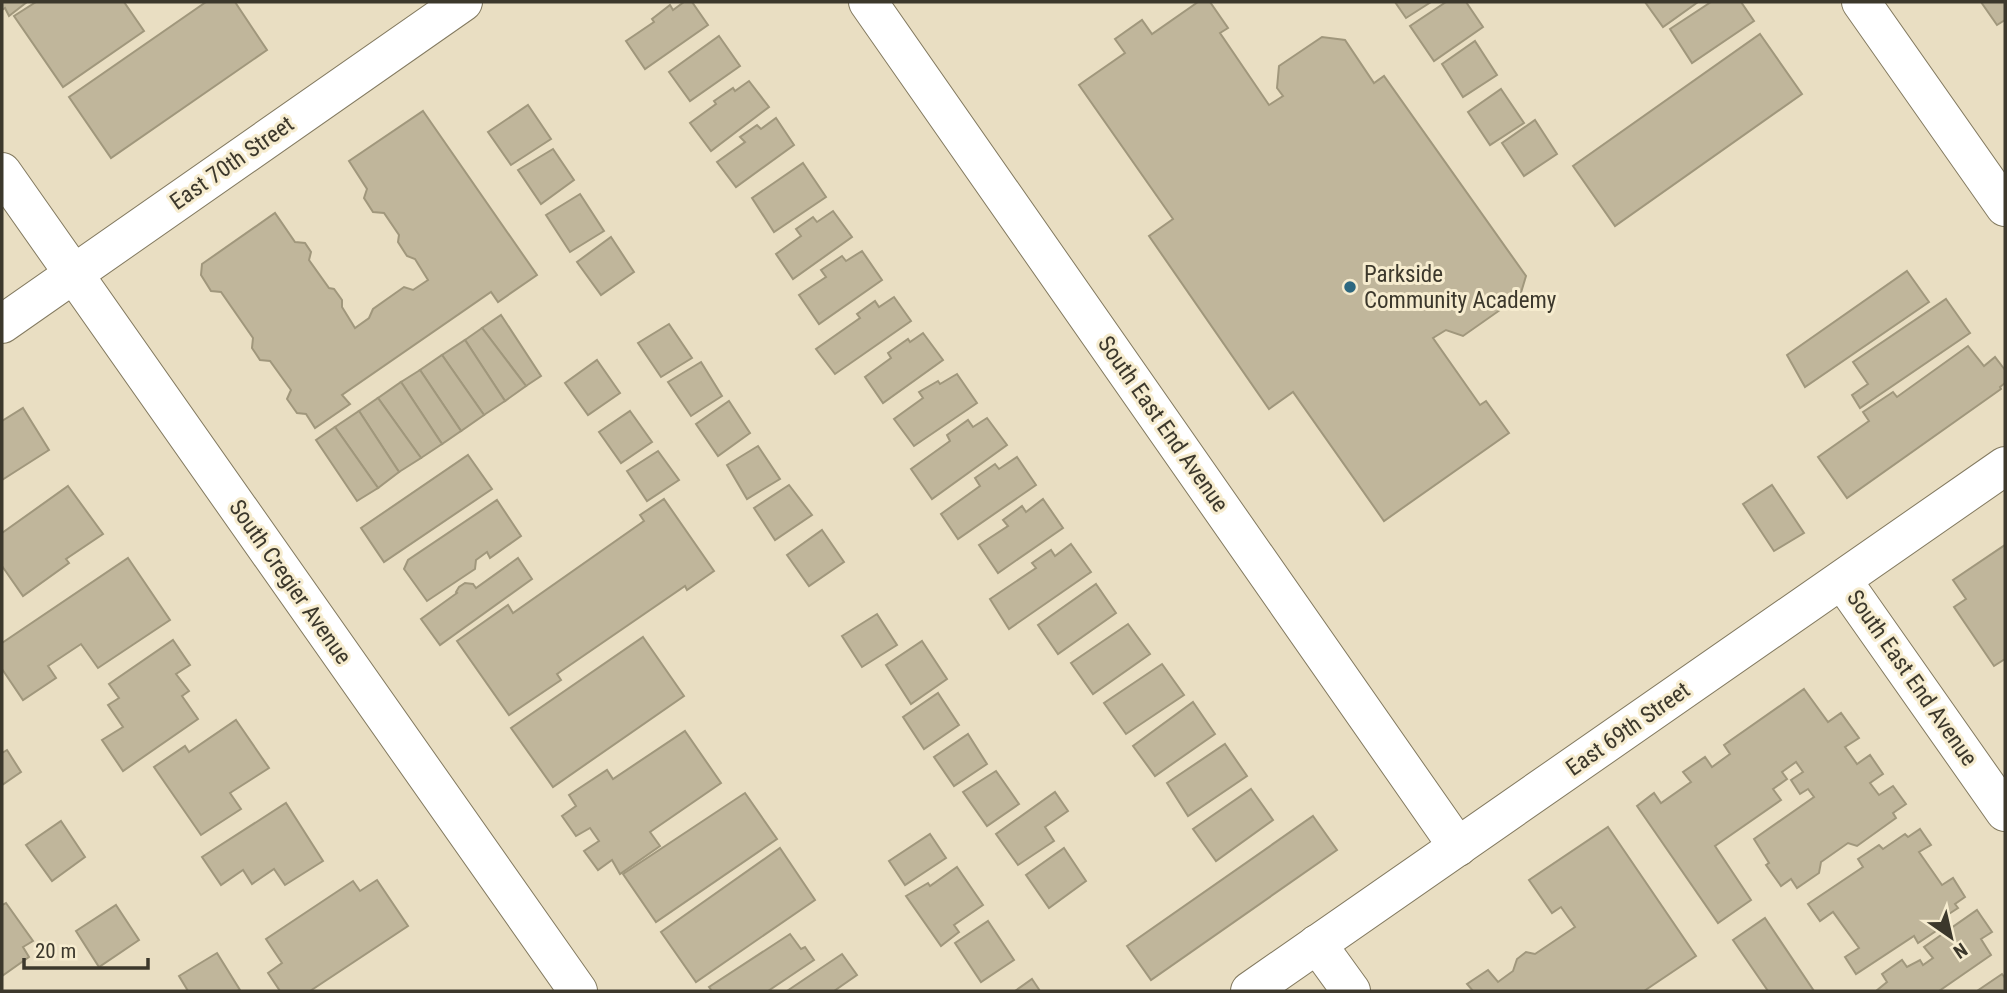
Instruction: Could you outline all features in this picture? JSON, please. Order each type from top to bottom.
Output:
[{"type":"street","name":"East 70th Street","points":[[2,324],[463,2]]},
{"type":"street","name":"South East End Avenue","points":[[868,2],[1458,847]]},
{"type":"street","points":[[1861,2],[2005,207]]},
{"type":"street","name":"South Cregier Avenue","points":[[2,172],[578,991]]},
{"type":"street","name":"East 69th Street","points":[[1250,991],[2005,466]]},
{"type":"street","name":"South East End Avenue","points":[[1842,580],[2005,812]]},
{"type":"street","points":[[1317,944],[1351,991]]},
{"type":"building","points":[[2,2],[27,2],[9,16],[5,8],[2,10]]},
{"type":"building","points":[[36,2],[124,2],[144,31],[63,87],[14,16]]},
{"type":"building","points":[[206,2],[235,2],[267,50],[111,158],[69,97]]},
{"type":"building","points":[[684,2],[692,2],[708,25],[645,69],[626,41],[654,22],[652,19],[670,5],[673,10]]},
{"type":"building","points":[[1198,2],[1210,2],[1228,28],[1220,33],[1269,105],[1283,96],[1277,88],[1279,66],[1322,37],[1345,40],[1374,83],[1384,76],[1526,276],[1520,296],[1463,336],[1446,330],[1433,338],[1480,405],[1486,401],[1509,433],[1384,521],[1293,392],[1269,409],[1149,236],[1173,219],[1079,85],[1125,53],[1115,39],[1142,20],[1152,34]]},
{"type":"building","points":[[1395,2],[1431,2],[1406,18]]},
{"type":"building","points":[[1446,2],[1466,2],[1483,27],[1434,61],[1410,26]]},
{"type":"building","points":[[1645,2],[1698,2],[1663,27]]},
{"type":"building","points":[[1711,2],[1741,2],[1754,21],[1692,63],[1670,29]]},
{"type":"building","points":[[1981,2],[2005,2],[2005,20],[1997,25]]},
{"type":"building","points":[[1760,34],[1802,94],[1615,226],[1573,166]]},
{"type":"building","points":[[719,36],[740,66],[690,101],[669,72]]},
{"type":"building","points":[[1475,41],[1497,75],[1463,97],[1442,64]]},
{"type":"building","points":[[749,81],[769,107],[711,151],[690,123],[716,104],[714,101]]},
{"type":"building","points":[[1501,89],[1524,123],[1490,145],[1468,112]]},
{"type":"building","points":[[528,105],[551,139],[511,165],[488,132]]},
{"type":"building","points":[[423,111],[537,275],[498,302],[491,292],[342,395],[350,404],[315,428],[306,414],[297,413],[287,399],[291,390],[270,361],[260,360],[252,348],[253,338],[221,292],[211,291],[201,275],[202,264],[275,213],[295,242],[305,243],[311,252],[309,260],[329,288],[334,289],[342,300],[342,307],[355,328],[369,318],[373,309],[404,287],[413,290],[428,280],[415,259],[407,256],[398,242],[399,235],[384,213],[373,212],[364,198],[367,189],[349,161]]},
{"type":"building","points":[[776,118],[794,145],[736,187],[717,162],[745,142],[740,137],[757,125],[761,129]]},
{"type":"building","points":[[1535,120],[1557,154],[1524,176],[1502,143]]},
{"type":"building","points":[[553,149],[574,180],[541,204],[518,170]]},
{"type":"building","points":[[803,163],[826,197],[774,232],[752,198]]},
{"type":"building","points":[[580,194],[604,231],[570,252],[546,215]]},
{"type":"building","points":[[833,211],[852,237],[793,279],[776,254],[801,236],[796,229],[813,217],[817,222]]},
{"type":"building","points":[[611,237],[634,272],[601,295],[577,262]]},
{"type":"building","points":[[862,251],[882,280],[819,324],[799,295],[826,277],[821,270],[842,256],[846,261]]},
{"type":"building","points":[[1907,271],[1929,302],[1805,387],[1787,355]]},
{"type":"building","points":[[894,297],[911,321],[835,374],[816,349],[860,318],[857,314],[875,301],[879,307]]},
{"type":"building","points":[[1946,299],[1970,333],[1860,408],[1852,395],[1868,384],[1853,362]]},
{"type":"building","points":[[501,315],[541,376],[526,386],[482,328]]},
{"type":"building","points":[[669,324],[692,358],[661,377],[638,343]]},
{"type":"building","points":[[482,328],[526,386],[505,401],[465,340]]},
{"type":"building","points":[[923,333],[943,360],[883,403],[865,377],[891,358],[888,353],[908,339],[910,342]]},
{"type":"building","points":[[465,340],[505,401],[484,415],[442,355]]},
{"type":"building","points":[[1968,346],[1984,366],[1995,357],[2005,370],[2005,383],[2001,389],[1847,498],[1818,457],[1869,421],[1863,412],[1893,392],[1897,397]]},
{"type":"building","points":[[442,355],[484,415],[461,431],[420,370]]},
{"type":"building","points":[[597,360],[620,393],[588,415],[565,383]]},
{"type":"building","points":[[701,362],[722,396],[691,416],[668,382]]},
{"type":"building","points":[[420,370],[461,431],[442,444],[401,382]]},
{"type":"building","points":[[957,374],[977,403],[914,446],[894,419],[923,398],[919,392]]},
{"type":"building","points":[[401,382],[442,444],[421,458],[378,398]]},
{"type":"building","points":[[378,398],[421,458],[399,472],[359,411]]},
{"type":"building","points":[[729,401],[750,433],[718,456],[696,424]]},
{"type":"building","points":[[23,408],[49,450],[2,480],[2,421]]},
{"type":"building","points":[[359,411],[399,472],[378,488],[335,427]]},
{"type":"building","points":[[630,411],[652,442],[621,463],[599,432]]},
{"type":"building","points":[[987,418],[1007,445],[932,499],[911,469],[950,441],[947,435],[968,420],[973,427]]},
{"type":"building","points":[[335,427],[378,488],[357,501],[316,440]]},
{"type":"building","points":[[758,446],[780,479],[747,499],[727,465]]},
{"type":"building","points":[[658,451],[679,480],[647,501],[627,471]]},
{"type":"building","points":[[468,455],[492,489],[384,562],[361,528]]},
{"type":"building","points":[[1017,457],[1036,485],[958,539],[941,514],[980,486],[975,478],[995,464],[999,469]]},
{"type":"building","points":[[789,485],[812,515],[775,540],[754,508]]},
{"type":"building","points":[[1772,485],[1804,533],[1774,551],[1743,504]]},
{"type":"building","points":[[68,486],[103,534],[66,559],[69,563],[23,596],[2,566],[2,533]]},
{"type":"building","points":[[664,499],[714,571],[687,590],[685,586],[557,674],[561,680],[509,715],[457,641],[508,605],[513,613],[644,521],[640,515]]},
{"type":"building","points":[[1043,499],[1063,528],[998,573],[979,545],[1008,526],[1003,520],[1022,506],[1026,512]]},
{"type":"building","points":[[497,500],[521,536],[490,558],[487,552],[476,560],[475,569],[427,601],[404,569],[408,560]]},
{"type":"building","points":[[822,530],[844,562],[809,586],[787,555]]},
{"type":"building","points":[[1071,544],[1091,572],[1009,629],[990,599],[1036,568],[1032,563],[1051,550],[1055,556]]},
{"type":"building","points":[[2005,545],[2005,659],[1994,666],[1954,607],[1966,599],[1953,580]]},
{"type":"building","points":[[128,558],[170,620],[98,668],[81,644],[48,666],[56,678],[23,700],[2,669],[2,643]]},
{"type":"building","points":[[518,558],[532,579],[440,645],[421,619],[457,593],[459,587],[465,583],[473,584],[476,588]]},
{"type":"building","points":[[1096,584],[1116,613],[1058,654],[1038,625]]},
{"type":"building","points":[[877,614],[897,645],[862,667],[842,636]]},
{"type":"building","points":[[1128,624],[1150,654],[1093,694],[1071,663]]},
{"type":"building","points":[[643,637],[684,696],[553,787],[511,728]]},
{"type":"building","points":[[173,640],[190,665],[176,674],[189,691],[182,696],[198,719],[123,771],[102,740],[123,727],[108,705],[119,698],[109,684]]},
{"type":"building","points":[[922,641],[947,679],[911,704],[886,665]]},
{"type":"building","points":[[1162,664],[1184,695],[1126,734],[1104,703]]},
{"type":"building","points":[[1804,689],[1828,722],[1841,713],[1859,738],[1845,747],[1857,764],[1870,755],[1883,774],[1870,783],[1879,795],[1893,786],[1906,804],[1893,813],[1896,818],[1857,846],[1848,843],[1821,862],[1819,873],[1797,888],[1791,879],[1781,886],[1766,865],[1769,863],[1754,839],[1814,797],[1808,789],[1800,794],[1791,780],[1803,772],[1796,762],[1782,772],[1787,779],[1773,789],[1781,800],[1715,846],[1751,900],[1718,923],[1637,806],[1654,793],[1661,803],[1691,782],[1683,772],[1705,757],[1712,767],[1730,754],[1724,745]]},
{"type":"building","points":[[938,693],[959,725],[924,749],[903,717]]},
{"type":"building","points":[[1193,702],[1215,734],[1155,776],[1133,746]]},
{"type":"building","points":[[236,720],[269,768],[230,793],[241,809],[201,835],[154,767],[185,746],[189,752]]},
{"type":"building","points":[[685,731],[721,783],[650,832],[660,846],[620,874],[612,860],[598,870],[584,851],[599,841],[590,828],[576,836],[562,816],[576,806],[569,795],[607,770],[613,779]]},
{"type":"building","points":[[968,734],[987,764],[954,786],[934,757]]},
{"type":"building","points":[[1225,744],[1247,776],[1188,816],[1167,783]]},
{"type":"building","points":[[7,750],[21,772],[2,785],[2,753]]},
{"type":"building","points":[[996,771],[1019,804],[987,826],[963,792]]},
{"type":"building","points":[[1251,789],[1273,820],[1216,861],[1193,829]]},
{"type":"building","points":[[1055,792],[1068,811],[1045,827],[1054,841],[1018,865],[996,834]]},
{"type":"building","points":[[745,793],[777,839],[656,922],[623,874]]},
{"type":"building","points":[[286,803],[323,861],[285,885],[274,869],[252,884],[243,870],[221,885],[202,857]]},
{"type":"building","points":[[1313,816],[1337,850],[1151,980],[1127,946]]},
{"type":"building","points":[[61,821],[85,857],[52,881],[26,845]]},
{"type":"building","points":[[1608,827],[1696,956],[1644,991],[1473,991],[1467,984],[1488,970],[1498,982],[1513,971],[1517,959],[1526,952],[1535,954],[1575,927],[1561,907],[1552,913],[1529,880]]},
{"type":"building","points":[[1920,829],[1931,845],[1919,852],[1942,885],[1953,878],[1965,897],[1955,904],[1958,908],[1935,923],[1939,929],[1918,943],[1914,936],[1856,974],[1845,957],[1859,948],[1833,912],[1820,921],[1808,904],[1863,867],[1858,859],[1879,845],[1883,849],[1905,834],[1908,837]]},
{"type":"building","points":[[930,834],[946,858],[905,885],[889,861]]},
{"type":"building","points":[[780,848],[815,900],[696,982],[661,932]]},
{"type":"building","points":[[1064,848],[1086,881],[1049,908],[1026,875]]},
{"type":"building","points":[[957,867],[983,905],[954,925],[959,932],[941,946],[906,896],[928,883],[930,886]]},
{"type":"building","points":[[377,880],[408,926],[310,991],[280,991],[268,973],[282,963],[266,939],[353,881],[360,891]]},
{"type":"building","points":[[6,903],[33,941],[23,947],[29,957],[2,976],[2,905]]},
{"type":"building","points":[[116,905],[139,940],[99,967],[76,931]]},
{"type":"building","points":[[1977,910],[1992,932],[1981,939],[1991,955],[1939,991],[1876,991],[1887,982],[1882,974],[1902,960],[1907,967],[1920,960],[1923,965],[1933,958],[1924,947]]},
{"type":"building","points":[[1765,918],[1814,991],[1768,991],[1733,940]]},
{"type":"building","points":[[988,921],[1014,960],[981,982],[955,943]]},
{"type":"building","points":[[790,934],[801,949],[805,947],[814,960],[768,991],[712,991],[709,987]]},
{"type":"building","points":[[217,953],[240,990],[188,991],[179,976]]},
{"type":"building","points":[[842,954],[857,975],[834,991],[787,991]]},
{"type":"building","points":[[2002,974],[2005,978],[2005,991],[1977,991]]},
{"type":"building","points":[[1032,979],[1040,991],[1015,991]]},
{"type":"place","name":"Parkside Community Academy","points":[[1350,287]]}]
